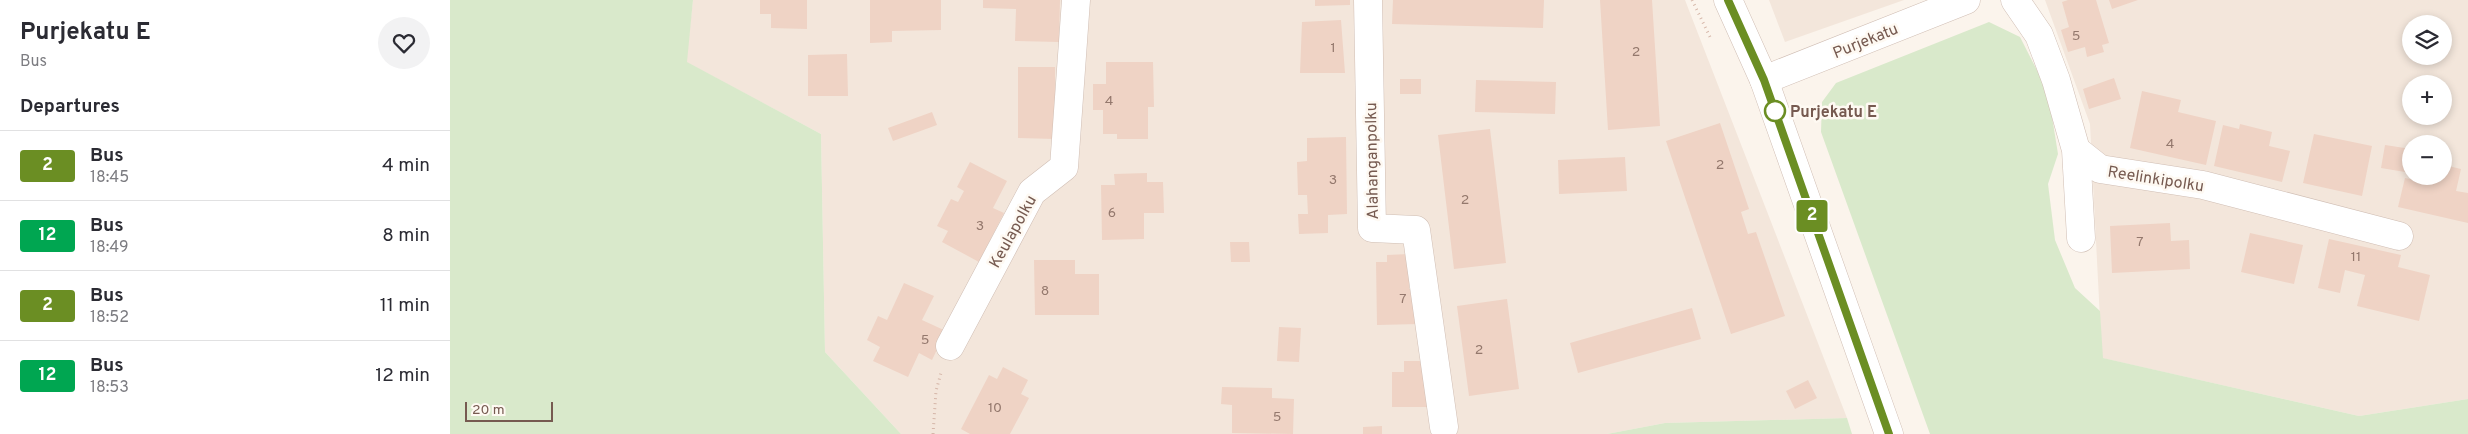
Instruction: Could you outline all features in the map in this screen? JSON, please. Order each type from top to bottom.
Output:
[{"type":"street","name":"Keulapolku","points":[[950,346],[1032,192],[1064,167],[1076,0]]},
{"type":"street","name":"Alahanganpolku","points":[[1368,0],[1372,228],[1416,230],[1444,427]]},
{"type":"street","points":[[1728,0],[1764,80],[1889,434]]},
{"type":"street","name":"Purjekatu","points":[[1764,80],[1966,0]]},
{"type":"street","points":[[2015,0],[2039,35],[2056,80],[2076,150],[2081,238]]},
{"type":"street","name":"Reelinkipolku","points":[[2076,150],[2100,169],[2203,185],[2399,236]]},
{"type":"path","points":[[933,434],[936,391],[950,346]]},
{"type":"shaded area","points":[[693,0],[1685,0],[1847,418],[1665,423],[1607,434],[901,434],[825,352],[821,134],[686,62]]},
{"type":"shaded area","points":[[1769,0],[1904,0],[1785,42]]},
{"type":"shaded area","points":[[2045,0],[2468,0],[2468,399],[2359,416],[2102,358],[2090,124]]},
{"type":"green space","points":[[450,0],[693,0],[687,62],[821,134],[825,352],[901,434],[450,434]]},
{"type":"green space","points":[[1989,22],[2020,37],[2048,92],[2058,154],[2048,184],[2055,240],[2075,288],[2100,311],[2103,358],[2359,416],[2468,399],[2468,434],[1930,434],[1821,132],[1822,102],[1836,83]]},
{"type":"green space","points":[[1847,418],[1852,434],[1607,434],[1665,423]]},
{"type":"building","points":[[760,0],[807,0],[807,29],[771,28],[771,14],[760,14]]},
{"type":"building","points":[[870,0],[941,0],[941,30],[892,31],[892,42],[870,43]]},
{"type":"building","points":[[983,0],[1060,0],[1059,42],[1015,41],[1016,9],[983,8]]},
{"type":"building","points":[[1315,0],[1350,0],[1350,5],[1315,6]]},
{"type":"building","points":[[1393,0],[1544,0],[1543,28],[1392,24]]},
{"type":"building","points":[[1600,0],[1652,0],[1660,126],[1608,130]]},
{"type":"building","points":[[2068,0],[2096,0],[2109,43],[2102,45],[2104,52],[2087,57],[2085,47],[2068,52],[2061,30],[2069,27],[2062,2]]},
{"type":"building","points":[[2109,0],[2138,0],[2112,9]]},
{"type":"building","points":[[1341,20],[1345,73],[1300,73],[1302,22]]},
{"type":"building","points":[[847,54],[848,96],[808,96],[808,55]]},
{"type":"building","points":[[1106,62],[1153,62],[1154,107],[1148,107],[1148,139],[1117,139],[1117,134],[1103,134],[1103,110],[1093,110],[1093,84],[1106,84]]},
{"type":"building","points":[[1018,67],[1055,67],[1055,139],[1018,138]]},
{"type":"building","points":[[2114,78],[2121,99],[2089,109],[2083,89]]},
{"type":"building","points":[[1400,79],[1421,79],[1421,94],[1400,94]]},
{"type":"building","points":[[1476,80],[1556,82],[1555,114],[1475,112]]},
{"type":"building","points":[[2142,91],[2181,100],[2178,112],[2216,121],[2206,165],[2130,148]]},
{"type":"building","points":[[932,112],[937,125],[893,141],[888,128]]},
{"type":"building","points":[[1720,123],[1749,209],[1741,212],[1748,234],[1756,232],[1785,316],[1731,334],[1666,141]]},
{"type":"building","points":[[2240,124],[2272,132],[2269,146],[2290,151],[2282,182],[2214,166],[2223,125],[2239,129]]},
{"type":"building","points":[[1490,129],[1506,263],[1454,269],[1438,135]]},
{"type":"building","points":[[2314,134],[2372,146],[2362,196],[2303,183]]},
{"type":"building","points":[[1346,137],[1347,214],[1328,215],[1328,233],[1299,234],[1298,214],[1308,214],[1307,195],[1298,195],[1297,162],[1307,161],[1307,138]]},
{"type":"building","points":[[2385,145],[2402,148],[2402,172],[2381,168]]},
{"type":"building","points":[[1625,157],[1627,191],[1559,194],[1558,160]]},
{"type":"building","points":[[970,162],[1007,181],[993,208],[1004,213],[979,262],[942,242],[948,231],[937,226],[951,199],[958,202],[964,191],[957,187]]},
{"type":"building","points":[[2452,167],[2461,169],[2456,191],[2468,193],[2468,223],[2398,207],[2403,185],[2452,185]]},
{"type":"building","points":[[1147,173],[1147,182],[1163,182],[1164,213],[1144,213],[1144,239],[1102,240],[1101,185],[1115,185],[1114,174]]},
{"type":"building","points":[[2170,223],[2171,241],[2189,240],[2190,269],[2112,273],[2110,226]]},
{"type":"building","points":[[2250,233],[2303,245],[2294,284],[2241,272]]},
{"type":"building","points":[[2329,239],[2401,255],[2398,267],[2430,275],[2419,321],[2357,306],[2365,275],[2345,270],[2340,293],[2318,288]]},
{"type":"building","points":[[1230,242],[1249,242],[1250,262],[1231,262]]},
{"type":"building","points":[[1409,254],[1409,289],[1419,289],[1419,324],[1377,325],[1376,262],[1387,262],[1387,255]]},
{"type":"building","points":[[1034,260],[1075,260],[1075,274],[1099,274],[1099,315],[1035,315]]},
{"type":"building","points":[[904,283],[934,296],[922,320],[946,331],[932,360],[919,353],[908,377],[873,361],[880,347],[867,340],[878,316],[887,320]]},
{"type":"building","points":[[1507,299],[1519,389],[1469,396],[1457,306]]},
{"type":"building","points":[[1692,308],[1701,339],[1578,373],[1570,343]]},
{"type":"building","points":[[1279,327],[1301,328],[1299,362],[1277,361]]},
{"type":"building","points":[[1404,361],[1427,361],[1427,407],[1392,407],[1392,372],[1404,372]]},
{"type":"building","points":[[1003,367],[1028,380],[1021,394],[1029,398],[1010,434],[970,434],[961,429],[989,375],[997,379]]},
{"type":"building","points":[[1808,380],[1817,398],[1795,409],[1786,391]]},
{"type":"building","points":[[1222,387],[1272,388],[1272,398],[1294,399],[1293,434],[1232,433],[1232,405],[1221,404]]},
{"type":"building","points":[[1382,426],[1382,434],[1363,434],[1363,427]]},
{"type":"bus line","name":"2","points":[[1728,0],[1764,80],[1889,434]]},
{"type":"place","name":"Purjekatu E","points":[[1775,111]]}]
